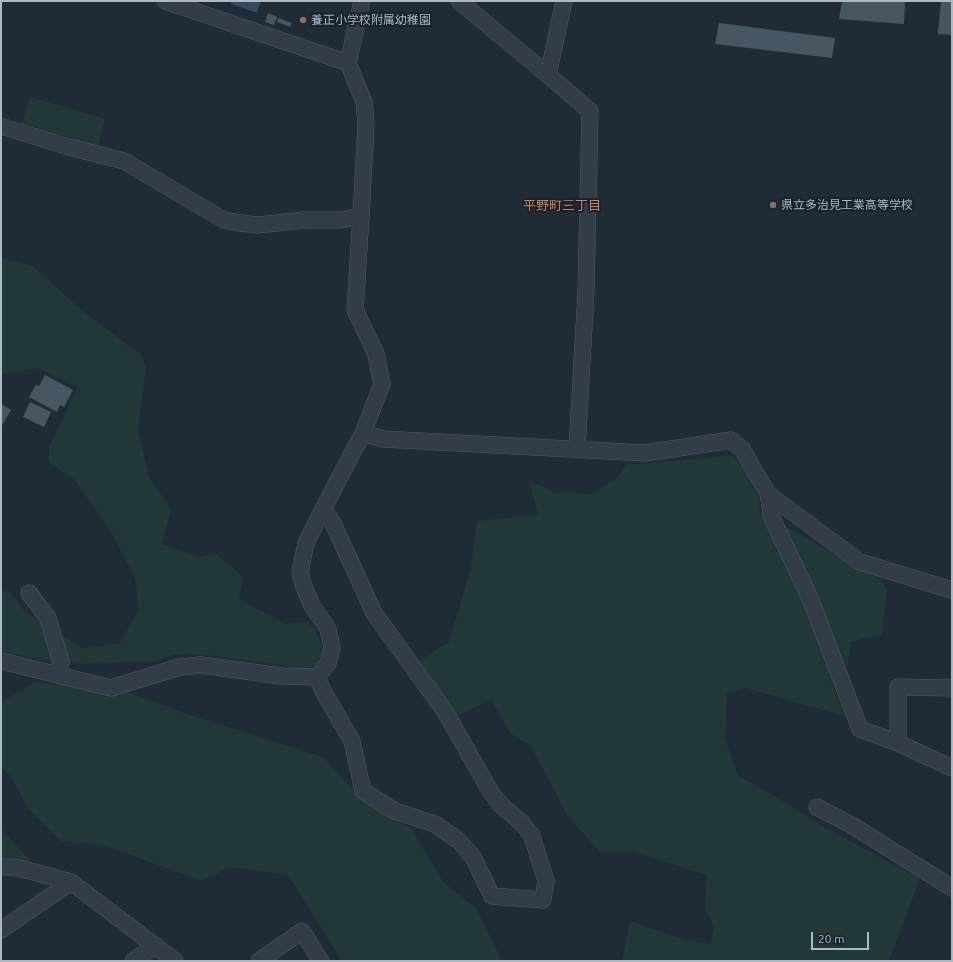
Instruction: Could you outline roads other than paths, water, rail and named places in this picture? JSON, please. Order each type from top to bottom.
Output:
[{"type":"street","points":[[165,1],[348,63]]},
{"type":"street","points":[[317,677],[328,663],[332,648],[328,629],[312,606],[300,572],[306,543],[363,433],[382,384],[376,354],[355,310],[366,124],[364,102],[348,63],[362,1]]},
{"type":"street","points":[[458,1],[590,110],[586,292],[577,449]]},
{"type":"street","points":[[548,75],[564,1]]},
{"type":"street","points":[[1,126],[69,147],[124,161],[224,220],[258,225],[304,220],[341,220],[361,216]]},
{"type":"street","points":[[363,433],[383,439],[645,453],[731,440],[742,449],[768,494],[772,518],[810,598],[860,729],[898,743],[952,768]]},
{"type":"street","points":[[768,494],[860,562],[952,590]]},
{"type":"street","points":[[317,677],[323,692],[352,740],[363,792],[395,811],[435,824],[459,842],[473,857],[492,896],[543,900],[546,881],[532,836],[523,824],[500,804],[489,789],[446,713],[374,613],[332,521],[323,509]]},
{"type":"street","points":[[29,593],[48,618],[61,662],[57,675]]},
{"type":"street","points":[[1,662],[111,688],[180,667],[201,664],[281,676],[317,677]]},
{"type":"street","points":[[898,743],[898,687],[952,688]]},
{"type":"street","points":[[817,807],[853,826],[952,888]]},
{"type":"street","points":[[1,867],[19,868],[71,882],[156,945],[175,961]]},
{"type":"street","points":[[1,930],[71,882]]},
{"type":"street","points":[[259,961],[302,931],[321,961]]},
{"type":"street","points":[[133,961],[156,945]]},
{"type":"water","points":[[232,1],[261,1],[257,13],[231,4]]},
{"type":"place","name":"養正小学校附属幼稚園","points":[[303,20]]},
{"type":"place","name":"県立多治見工業高等学校","points":[[773,205]]},
{"type":"district","name":"平野町三丁目","points":[[562,206]]}]
